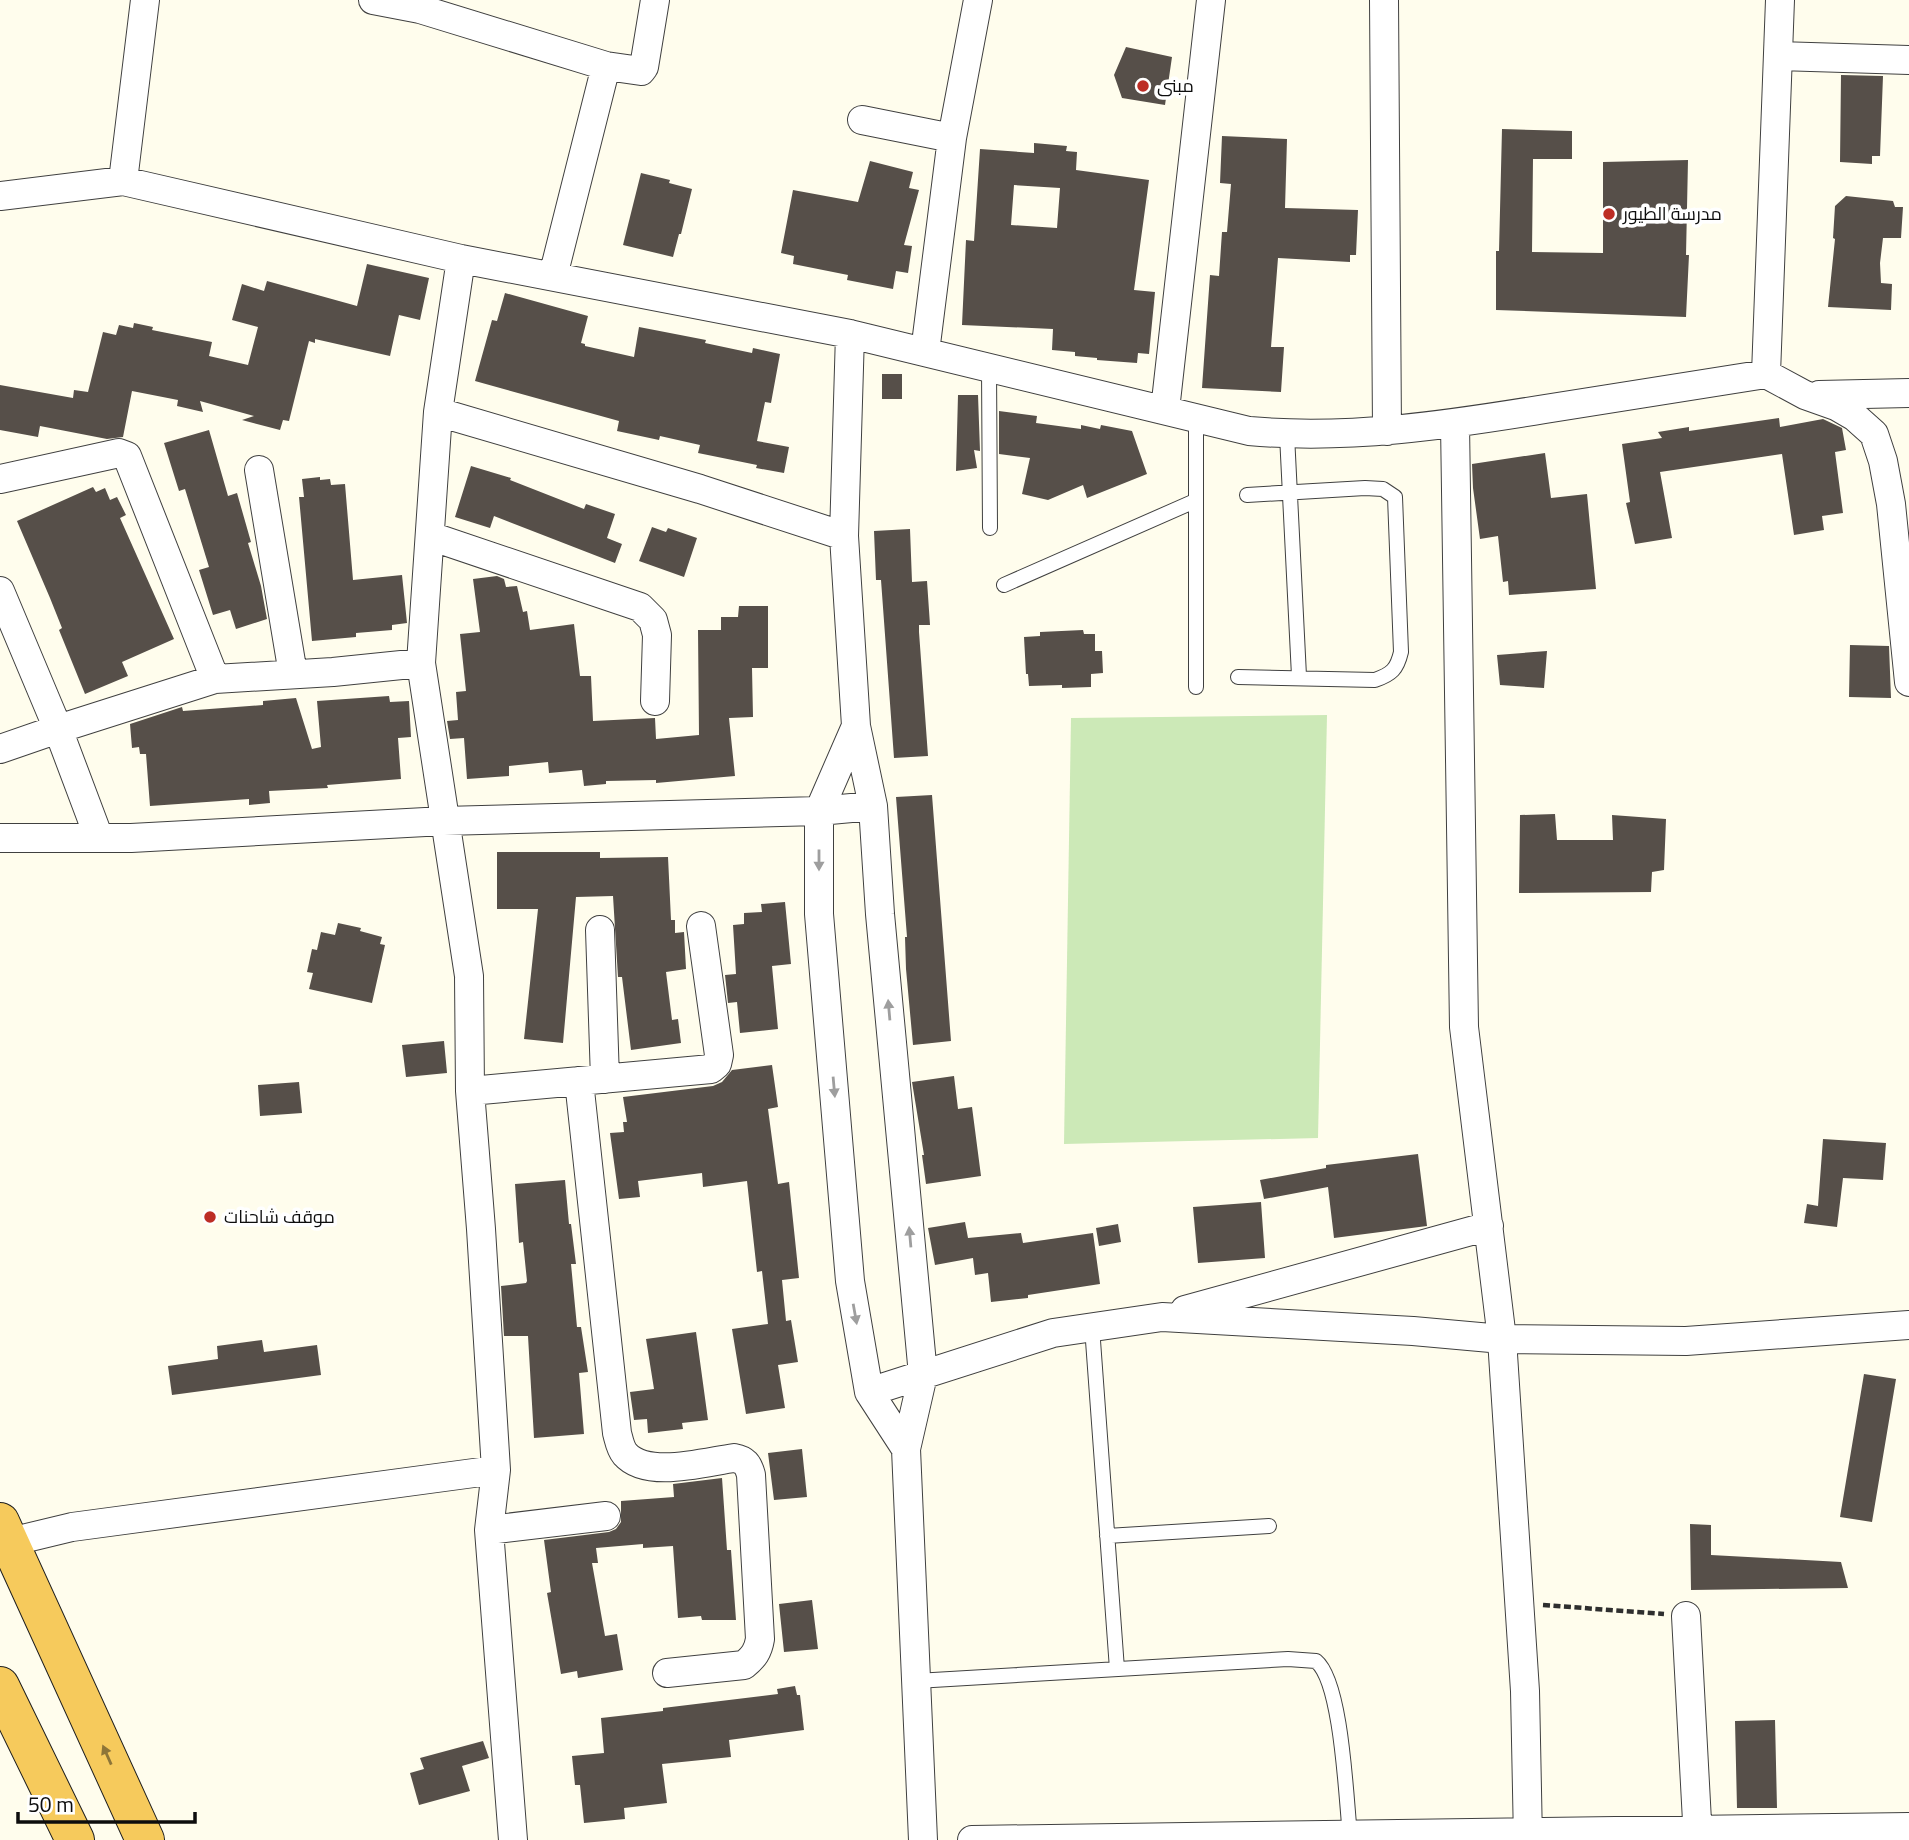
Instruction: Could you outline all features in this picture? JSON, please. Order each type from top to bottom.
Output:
[{"type":"highway","points":[[5,1532],[145,1840]]},
{"type":"highway","points":[[0,1686],[75,1840]]},
{"type":"street","points":[[122,181],[145,0]]},
{"type":"street","points":[[373,0],[420,9],[606,66],[641,71],[655,0]]},
{"type":"street","points":[[925,352],[952,138],[978,0]]},
{"type":"street","points":[[1165,410],[1211,0]]},
{"type":"street","points":[[1384,0],[1387,431]]},
{"type":"street","points":[[1766,374],[1780,0]]},
{"type":"street","points":[[1778,56],[1909,60]]},
{"type":"street","points":[[553,276],[606,66]]},
{"type":"street","points":[[862,120],[952,138]]},
{"type":"street","points":[[0,196],[122,181],[461,259],[850,334],[1249,431],[1287,435],[1387,431],[1454,424],[1766,374],[1805,395],[1845,411],[1874,434],[1883,461],[1903,565],[1909,682]]},
{"type":"street","points":[[461,259],[438,412],[421,663],[469,976],[470,1091],[496,1470],[489,1530],[513,1840]]},
{"type":"street","points":[[850,334],[844,536],[856,726],[873,806],[880,914],[923,1375],[906,1449],[923,1840]]},
{"type":"street","points":[[1805,395],[1909,393]]},
{"type":"street","points":[[438,412],[700,489],[844,536]]},
{"type":"street","points":[[1454,424],[1464,1027],[1502,1339],[1525,1691],[1528,1836]]},
{"type":"street","points":[[0,479],[119,453],[127,456],[215,679]]},
{"type":"street","points":[[258,470],[293,674]]},
{"type":"street","points":[[430,536],[640,607],[653,620],[657,635],[655,701]]},
{"type":"street","points":[[0,591],[58,729],[99,838]]},
{"type":"street","points":[[0,750],[215,679],[333,672],[421,663]]},
{"type":"street","points":[[856,726],[819,811],[819,914],[850,1282],[869,1392],[906,1449]]},
{"type":"street","points":[[0,838],[99,838],[444,821],[819,811],[873,806]]},
{"type":"street","points":[[470,1091],[711,1069],[718,1064],[719,1055],[701,926]]},
{"type":"street","points":[[600,930],[592,1080],[617,1433],[626,1455],[643,1466],[681,1466],[734,1458],[748,1464],[751,1475],[760,1639],[758,1648],[753,1658],[744,1665],[667,1673]]},
{"type":"street","points":[[869,1392],[1053,1333],[1162,1317],[1489,1226]]},
{"type":"street","points":[[1162,1317],[1413,1331],[1502,1339],[1686,1340],[1909,1325]]},
{"type":"street","points":[[5,1532],[72,1527],[496,1470]]},
{"type":"street","points":[[489,1530],[606,1516]]},
{"type":"street","points":[[1686,1616],[1697,1835]]},
{"type":"street","points":[[972,1840],[1350,1835],[1697,1835],[1909,1827]]},
{"type":"lane","points":[[989,368],[990,528]]},
{"type":"lane","points":[[1196,418],[1196,687]]},
{"type":"lane","points":[[1287,435],[1299,677]]},
{"type":"lane","points":[[1238,677],[1375,680],[1397,667],[1401,652],[1395,498],[1383,489],[1247,495]]},
{"type":"lane","points":[[1004,585],[1195,501]]},
{"type":"lane","points":[[1092,1327],[1117,1669]]},
{"type":"lane","points":[[1107,1536],[1269,1526]]},
{"type":"lane","points":[[916,1681],[1287,1659],[1316,1661],[1326,1673],[1336,1708],[1350,1835]]},
{"type":"path","points":[[1520,1603],[1686,1616]]},
{"type":"green space","points":[[1327,715],[1318,1138],[1064,1144],[1071,718]]},
{"type":"building","name":"مبنى","points":[[1126,47],[1172,57],[1165,105],[1122,98],[1114,75]]},
{"type":"building","points":[[1841,75],[1883,76],[1880,156],[1872,156],[1872,164],[1840,162]]},
{"type":"building","points":[[1502,129],[1572,131],[1572,159],[1533,159],[1532,252],[1603,253],[1603,162],[1688,160],[1686,255],[1689,255],[1686,317],[1496,310]]},
{"type":"building","points":[[1222,136],[1287,139],[1285,208],[1358,210],[1356,255],[1350,255],[1350,262],[1278,258],[1271,347],[1284,347],[1281,392],[1202,388],[1210,275],[1219,276],[1222,232],[1227,232],[1231,184],[1220,183]]},
{"type":"building","points":[[1034,143],[1067,146],[1066,151],[1077,152],[1076,170],[1149,180],[1134,290],[1155,292],[1149,354],[1138,353],[1137,363],[1097,360],[1075,356],[1075,352],[1052,350],[1053,329],[962,325],[966,240],[974,241],[980,149],[1034,153]],"holes":[[[1014,185],[1060,188],[1057,228],[1011,225]]]},
{"type":"building","points":[[870,161],[913,172],[909,188],[919,190],[904,245],[912,246],[908,273],[896,271],[893,289],[847,280],[848,275],[793,264],[794,256],[781,253],[793,190],[858,202]]},
{"type":"building","points":[[641,173],[692,189],[673,257],[623,245]]},
{"type":"building","points":[[1846,196],[1893,201],[1895,207],[1903,207],[1901,238],[1883,238],[1880,263],[1881,283],[1892,284],[1891,310],[1828,307],[1835,239],[1835,206]]},
{"type":"building","points":[[367,264],[429,278],[420,320],[399,315],[390,356],[315,339],[315,343],[309,341],[289,421],[283,420],[280,430],[242,420],[254,416],[200,401],[203,412],[177,406],[178,400],[132,391],[123,437],[107,439],[40,426],[38,437],[0,430],[0,385],[73,398],[74,390],[88,392],[103,332],[116,335],[119,325],[133,328],[134,323],[153,327],[152,330],[212,342],[209,356],[248,365],[258,327],[232,320],[242,284],[264,291],[267,281],[357,306]]},
{"type":"building","points":[[505,293],[588,316],[581,343],[634,357],[639,327],[706,340],[705,343],[752,353],[753,348],[780,354],[771,403],[765,402],[757,441],[789,447],[784,473],[698,453],[700,445],[660,436],[659,440],[617,431],[619,421],[475,381],[492,320],[497,321]]},
{"type":"building","points":[[882,374],[902,374],[902,399],[882,399]]},
{"type":"building","points":[[958,395],[978,395],[980,451],[974,450],[977,468],[956,471]]},
{"type":"building","points":[[999,411],[1037,416],[1036,423],[1081,429],[1081,425],[1100,429],[1101,425],[1132,431],[1147,474],[1087,498],[1083,485],[1048,500],[1022,494],[1030,458],[999,454]]},
{"type":"building","points":[[1779,418],[1780,427],[1823,419],[1842,428],[1846,450],[1835,452],[1843,513],[1822,516],[1824,530],[1794,535],[1782,454],[1660,472],[1672,538],[1635,544],[1626,503],[1630,502],[1622,444],[1662,438],[1658,432],[1689,427],[1689,431]]},
{"type":"building","points":[[209,430],[228,496],[237,493],[251,542],[248,543],[261,586],[267,619],[236,629],[230,610],[213,615],[199,570],[209,567],[185,489],[179,491],[164,443]]},
{"type":"building","points":[[1545,453],[1551,498],[1587,494],[1596,589],[1509,595],[1508,581],[1503,582],[1498,536],[1480,539],[1472,464]]},
{"type":"building","points":[[471,466],[511,478],[510,480],[584,509],[586,504],[615,514],[607,538],[622,544],[615,563],[494,516],[490,528],[455,517]]},
{"type":"building","points":[[320,477],[320,480],[330,479],[331,485],[345,484],[353,580],[402,575],[407,623],[392,625],[392,630],[356,633],[356,637],[312,641],[299,497],[304,497],[302,479]]},
{"type":"building","points":[[93,487],[96,492],[105,488],[110,500],[117,497],[126,515],[120,518],[174,639],[122,662],[128,676],[85,694],[59,630],[62,628],[17,521]]},
{"type":"building","points":[[652,527],[666,532],[668,528],[697,538],[684,577],[639,561]]},
{"type":"building","points":[[910,529],[912,582],[927,581],[930,625],[919,625],[919,632],[928,756],[894,758],[881,580],[876,580],[874,531]]},
{"type":"building","points":[[497,576],[504,579],[506,587],[517,586],[523,612],[527,611],[530,630],[574,624],[580,676],[591,676],[593,721],[655,718],[656,739],[699,735],[698,630],[721,630],[721,617],[738,617],[739,606],[768,606],[768,668],[752,668],[753,717],[729,718],[735,776],[656,783],[656,780],[606,781],[606,784],[584,786],[582,770],[549,773],[548,762],[509,766],[509,776],[467,779],[464,738],[450,739],[447,721],[458,720],[456,692],[466,691],[460,634],[480,632],[473,579]]},
{"type":"building","points":[[1083,630],[1084,634],[1095,634],[1095,651],[1102,651],[1103,673],[1091,674],[1091,687],[1029,686],[1024,637],[1040,636],[1040,632]]},
{"type":"building","points":[[1850,645],[1889,646],[1891,698],[1849,697]]},
{"type":"building","points":[[1547,651],[1544,688],[1500,685],[1497,655]]},
{"type":"building","points":[[389,696],[390,702],[409,701],[411,737],[398,738],[401,779],[327,785],[328,788],[269,791],[270,803],[249,805],[249,799],[150,806],[146,754],[140,754],[139,747],[132,748],[130,724],[182,707],[183,711],[263,705],[263,701],[296,698],[312,749],[321,747],[317,701]]},
{"type":"building","points":[[932,795],[951,1041],[913,1045],[896,797]]},
{"type":"building","points":[[1555,814],[1557,840],[1613,840],[1612,815],[1666,819],[1664,870],[1652,872],[1651,892],[1519,893],[1520,815]]},
{"type":"building","points":[[497,852],[600,852],[600,858],[668,857],[671,920],[675,920],[675,933],[684,932],[686,969],[666,972],[672,1020],[678,1019],[681,1043],[631,1050],[622,977],[618,977],[613,896],[576,897],[563,1043],[524,1039],[538,909],[497,909]]},
{"type":"building","points":[[785,902],[791,964],[772,966],[778,1029],[740,1033],[737,1002],[728,1003],[725,975],[736,974],[733,925],[744,924],[744,913],[762,912],[761,904]]},
{"type":"building","points":[[338,923],[361,928],[360,931],[382,937],[380,944],[385,945],[372,1003],[309,989],[313,973],[307,972],[312,949],[317,950],[321,932],[335,935]]},
{"type":"building","points":[[444,1041],[447,1073],[406,1077],[402,1045]]},
{"type":"building","points":[[772,1065],[778,1107],[768,1109],[778,1184],[789,1182],[799,1278],[782,1280],[786,1321],[791,1320],[798,1362],[778,1365],[785,1408],[746,1414],[732,1329],[768,1324],[762,1271],[757,1272],[747,1181],[703,1187],[702,1173],[638,1181],[640,1197],[619,1199],[610,1133],[624,1132],[623,1122],[627,1122],[623,1097],[713,1086],[722,1082],[732,1070]]},
{"type":"building","points":[[954,1076],[958,1109],[972,1107],[981,1176],[926,1184],[912,1082]]},
{"type":"building","points":[[299,1082],[302,1113],[260,1116],[258,1085]]},
{"type":"building","points":[[1823,1139],[1886,1143],[1883,1180],[1843,1178],[1837,1227],[1804,1223],[1807,1204],[1818,1206]]},
{"type":"building","points":[[1418,1154],[1427,1226],[1334,1238],[1328,1187],[1264,1199],[1260,1180],[1326,1168],[1326,1165]]},
{"type":"building","points":[[565,1180],[576,1264],[571,1264],[577,1327],[581,1327],[588,1372],[579,1373],[584,1434],[534,1438],[528,1336],[504,1336],[501,1286],[527,1281],[523,1242],[519,1243],[515,1184]]},
{"type":"building","points":[[1261,1202],[1265,1258],[1198,1263],[1193,1207]]},
{"type":"building","points":[[965,1222],[968,1238],[1021,1233],[1023,1243],[1093,1233],[1100,1284],[991,1302],[988,1273],[975,1275],[973,1258],[935,1265],[928,1228]]},
{"type":"building","points":[[1118,1224],[1121,1242],[1099,1246],[1096,1228]]},
{"type":"building","points":[[696,1332],[708,1420],[682,1423],[683,1429],[648,1433],[647,1419],[634,1420],[630,1392],[654,1389],[646,1339]]},
{"type":"building","points":[[262,1340],[264,1352],[317,1345],[321,1375],[172,1395],[168,1366],[218,1359],[217,1346]]},
{"type":"building","points":[[1864,1374],[1896,1379],[1872,1522],[1840,1517]]},
{"type":"building","points":[[802,1449],[807,1497],[774,1500],[768,1453]]},
{"type":"building","points":[[722,1478],[736,1620],[702,1620],[701,1616],[678,1618],[673,1546],[643,1548],[643,1544],[596,1548],[598,1563],[592,1563],[605,1636],[617,1634],[623,1670],[578,1678],[577,1671],[561,1674],[547,1593],[551,1592],[544,1540],[609,1532],[616,1529],[621,1522],[621,1501],[674,1497],[673,1484]]},
{"type":"building","points":[[1690,1524],[1711,1525],[1711,1555],[1841,1562],[1848,1588],[1691,1590]]},
{"type":"building","points":[[812,1600],[818,1649],[784,1652],[779,1604]]},
{"type":"building","points":[[795,1686],[797,1695],[800,1695],[804,1730],[729,1740],[731,1757],[662,1764],[667,1803],[624,1808],[625,1819],[584,1823],[580,1785],[575,1785],[572,1756],[604,1753],[601,1718],[778,1694],[777,1689]]},
{"type":"building","points":[[1775,1720],[1777,1808],[1737,1808],[1735,1721]]},
{"type":"building","points":[[483,1741],[489,1758],[462,1766],[470,1791],[419,1805],[410,1773],[424,1769],[420,1758]]},
{"type":"place","name":"مبنى","points":[[1143,86]]},
{"type":"place","name":"مدرسة الطيور","points":[[1609,214]]},
{"type":"place","name":"موقف شاحنات","points":[[210,1217]]}]
